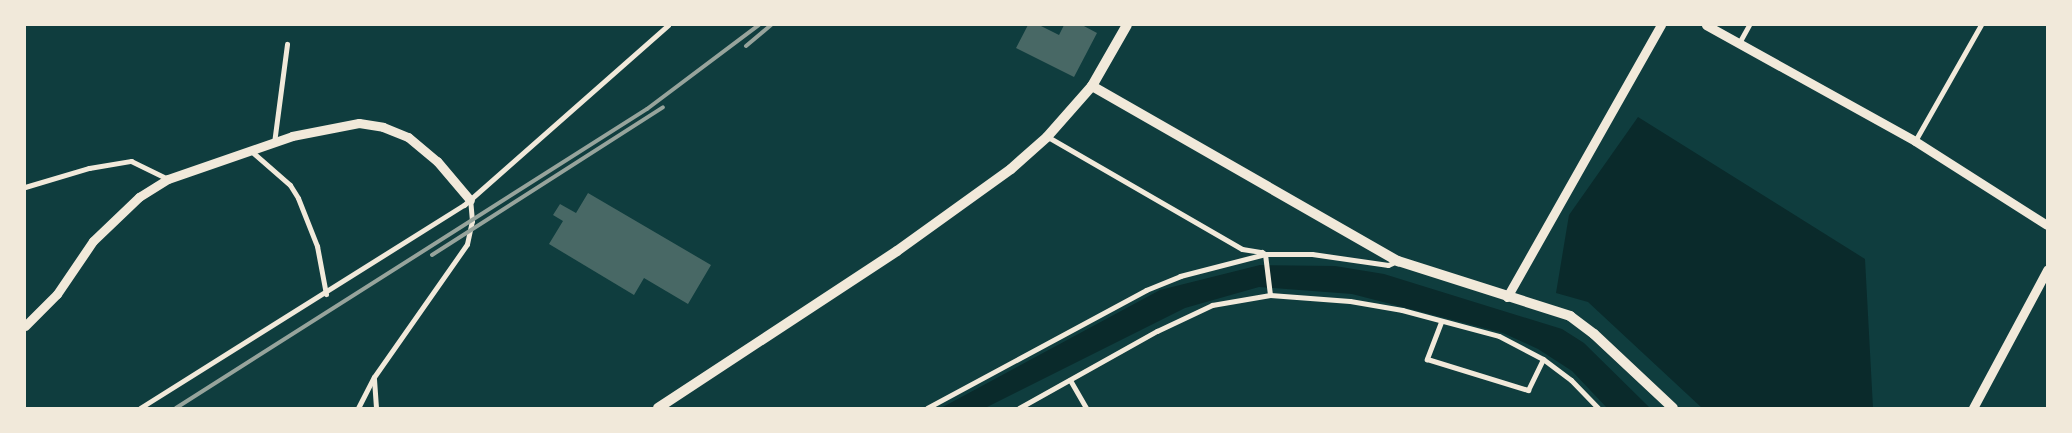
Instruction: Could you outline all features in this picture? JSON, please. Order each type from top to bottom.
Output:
[{"type":"main road","points":[[658,408],[970,201],[1048,136],[1092,86],[1127,25]]},
{"type":"main road","points":[[1092,86],[1398,261],[1570,316],[1594,334],[1673,408]]},
{"type":"street","points":[[140,408],[326,294],[470,200],[668,25]]},
{"type":"street","points":[[1507,297],[1661,25]]},
{"type":"street","points":[[1706,25],[1914,141],[2047,225]]},
{"type":"street","points":[[1739,43],[1749,25]]},
{"type":"street","points":[[1914,141],[1981,25]]},
{"type":"street","points":[[274,143],[286,44]]},
{"type":"street","points":[[25,326],[57,294],[93,242],[118,215],[168,179],[250,150],[341,126],[359,123],[383,127],[408,137],[437,161],[470,200],[472,221],[468,244],[374,377],[358,408]]},
{"type":"street","points":[[1048,136],[1242,248],[1265,254]]},
{"type":"street","points":[[250,150],[290,184],[298,198],[316,246],[326,294]]},
{"type":"street","points":[[25,187],[111,163],[131,161],[168,179]]},
{"type":"street","points":[[1265,254],[1270,292]]},
{"type":"street","points":[[927,408],[1146,290],[1188,274],[1265,254],[1312,254],[1388,265],[1398,261]]},
{"type":"street","points":[[1973,408],[2047,270]]},
{"type":"street","points":[[1019,408],[1157,331],[1212,305],[1270,292],[1350,301],[1402,310],[1440,322],[1499,336],[1543,359],[1571,380],[1598,408]]},
{"type":"street","points":[[1440,322],[1427,359],[1528,390],[1543,359]]},
{"type":"street","points":[[374,377],[376,408]]},
{"type":"street","points":[[1070,380],[1086,408]]},
{"type":"street","points":[[151,402],[154,408]]},
{"type":"water","points":[[1638,117],[1865,259],[1873,408],[1702,408],[1588,302],[1556,293],[1569,215]]},
{"type":"water","points":[[1260,265],[1335,266],[1384,274],[1562,329],[1584,343],[1650,408],[1607,408],[1572,371],[1538,349],[1503,333],[1352,294],[1259,287],[1185,308],[985,408],[941,408],[1160,290]]},
{"type":"building","points":[[1028,25],[1039,25],[1059,35],[1064,25],[1082,25],[1097,33],[1074,77],[1016,48]]},
{"type":"building","points":[[588,193],[711,265],[688,304],[644,278],[634,295],[549,244],[563,221],[553,215],[560,204],[576,213]]},
{"type":"railway","points":[[176,408],[647,109],[759,25]]},
{"type":"railway","points":[[746,46],[771,25]]},
{"type":"railway","points":[[432,255],[663,107]]}]
